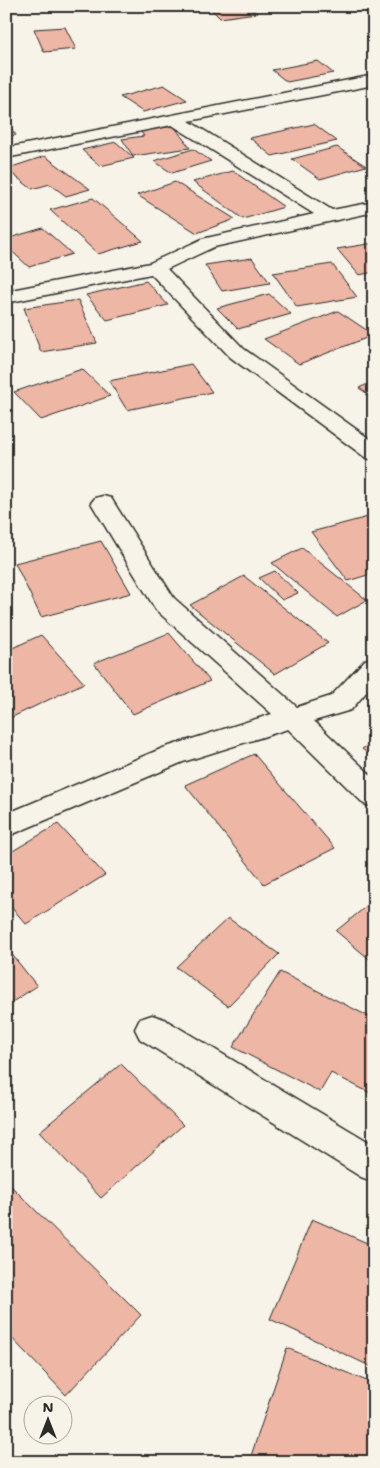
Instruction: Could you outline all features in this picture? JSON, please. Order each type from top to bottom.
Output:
[{"type":"street","points":[[6,153],[374,80]]},
{"type":"street","points":[[174,119],[329,216]]},
{"type":"street","points":[[6,297],[155,268],[208,243],[374,207]]},
{"type":"street","points":[[155,268],[237,353],[374,453]]},
{"type":"street","points":[[103,502],[165,604],[294,719],[374,796]]},
{"type":"street","points":[[6,826],[173,754],[294,719],[341,703],[374,666]]},
{"type":"street","points":[[152,1030],[374,1165]]},
{"type":"building","points":[[208,6],[248,6],[256,13],[220,18]]},
{"type":"building","points":[[65,27],[76,49],[44,52],[34,29]]},
{"type":"building","points":[[318,61],[333,73],[287,82],[272,70]]},
{"type":"building","points":[[164,85],[187,100],[143,112],[120,97]]},
{"type":"building","points":[[6,123],[16,135],[6,137]]},
{"type":"building","points":[[314,124],[337,141],[272,156],[250,138]]},
{"type":"building","points":[[174,126],[190,148],[133,156],[122,139],[144,136],[140,131]]},
{"type":"building","points":[[116,142],[134,158],[100,166],[82,150]]},
{"type":"building","points":[[337,147],[366,166],[320,179],[292,159]]},
{"type":"building","points":[[193,149],[211,161],[172,173],[154,161]]},
{"type":"building","points":[[45,156],[90,189],[66,196],[50,184],[32,189],[6,169]]},
{"type":"building","points":[[233,171],[284,207],[243,219],[193,182]]},
{"type":"building","points":[[175,182],[235,219],[197,233],[137,195]]},
{"type":"building","points":[[93,198],[143,241],[98,254],[50,210]]},
{"type":"building","points":[[43,228],[72,254],[29,267],[6,246],[6,239]]},
{"type":"building","points":[[374,243],[374,272],[359,275],[337,249]]},
{"type":"building","points":[[252,258],[270,283],[222,291],[205,265]]},
{"type":"building","points":[[332,264],[357,297],[297,307],[273,273]]},
{"type":"building","points":[[146,281],[168,305],[107,320],[86,295]]},
{"type":"building","points":[[269,294],[291,314],[238,329],[217,308]]},
{"type":"building","points":[[78,300],[97,343],[41,352],[24,308]]},
{"type":"building","points":[[338,311],[374,335],[299,364],[264,339]]},
{"type":"building","points":[[191,364],[212,392],[127,410],[109,381]]},
{"type":"building","points":[[82,369],[110,396],[41,420],[14,392]]},
{"type":"building","points":[[374,381],[374,398],[359,388]]},
{"type":"building","points":[[368,517],[374,523],[374,573],[348,581],[311,532]]},
{"type":"building","points":[[101,541],[131,593],[41,617],[15,563]]},
{"type":"building","points":[[302,548],[367,600],[337,617],[272,563]]},
{"type":"building","points":[[275,571],[298,593],[282,600],[259,578]]},
{"type":"building","points":[[244,576],[328,643],[275,674],[190,605]]},
{"type":"building","points":[[169,633],[210,681],[133,714],[94,663]]},
{"type":"building","points":[[41,635],[84,683],[6,720],[6,651]]},
{"type":"building","points":[[374,741],[374,759],[362,749]]},
{"type":"building","points":[[254,754],[335,848],[264,884],[185,785]]},
{"type":"building","points":[[58,824],[105,875],[26,924],[6,901],[6,855]]},
{"type":"building","points":[[374,900],[374,963],[336,931]]},
{"type":"building","points":[[228,918],[279,954],[228,1006],[176,967]]},
{"type":"building","points":[[6,947],[37,986],[6,1006]]},
{"type":"building","points":[[280,972],[374,1019],[374,1095],[331,1073],[320,1092],[233,1047]]},
{"type":"building","points":[[121,1064],[183,1125],[101,1198],[39,1132]]},
{"type":"building","points":[[6,1181],[141,1315],[66,1395],[6,1332]]},
{"type":"building","points":[[312,1219],[374,1246],[374,1368],[270,1319]]},
{"type":"building","points":[[287,1348],[374,1384],[374,1462],[249,1462]]}]
